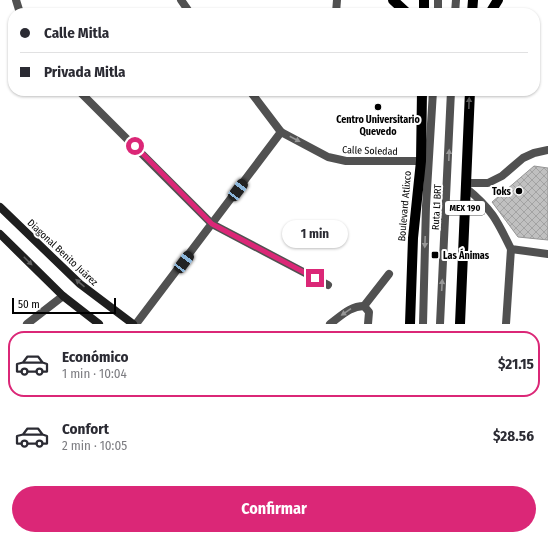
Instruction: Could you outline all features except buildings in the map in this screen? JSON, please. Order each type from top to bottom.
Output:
[{"type":"main road","points":[[393,0],[402,8]]},
{"type":"main road","name":"Boulevard Atlixco","points":[[410,324],[413,238],[421,161],[422,96]]},
{"type":"main road","name":"MEX 190","points":[[460,324],[470,96]]},
{"type":"main road","name":"Diagonal Benito Juárez","points":[[0,207],[80,284],[133,324]]},
{"type":"main road","points":[[0,234],[63,296],[99,324]]},
{"type":"street","points":[[84,96],[212,224],[328,285]]},
{"type":"street","name":"Calle Soledad","points":[[254,96],[281,132],[328,157],[346,161],[421,161]]},
{"type":"street","name":"Ruta L1 BRT","points":[[423,324],[426,206],[433,96]]},
{"type":"street","name":"Ruta L1 BRT","points":[[440,324],[452,96]]},
{"type":"street","points":[[136,324],[281,132]]},
{"type":"street","points":[[466,185],[488,183],[502,176],[523,158],[534,152],[548,150]]},
{"type":"street","points":[[466,185],[484,202],[494,215],[511,249],[506,324]]},
{"type":"street","points":[[511,249],[548,254]]},
{"type":"street","points":[[364,306],[389,274]]},
{"type":"street","points":[[27,324],[63,296]]},
{"type":"street","points":[[330,324],[348,310],[356,306],[364,306]]},
{"type":"street","points":[[364,306],[369,312],[368,324]]},
{"type":"place","name":"Centro Universitario Quevedo","points":[[378,107]]},
{"type":"place","name":"Toks","points":[[519,191]]},
{"type":"place","name":"Las Ánimas","points":[[435,255]]},
{"type":"route","points":[[135,146],[212,224],[315,278]]}]
